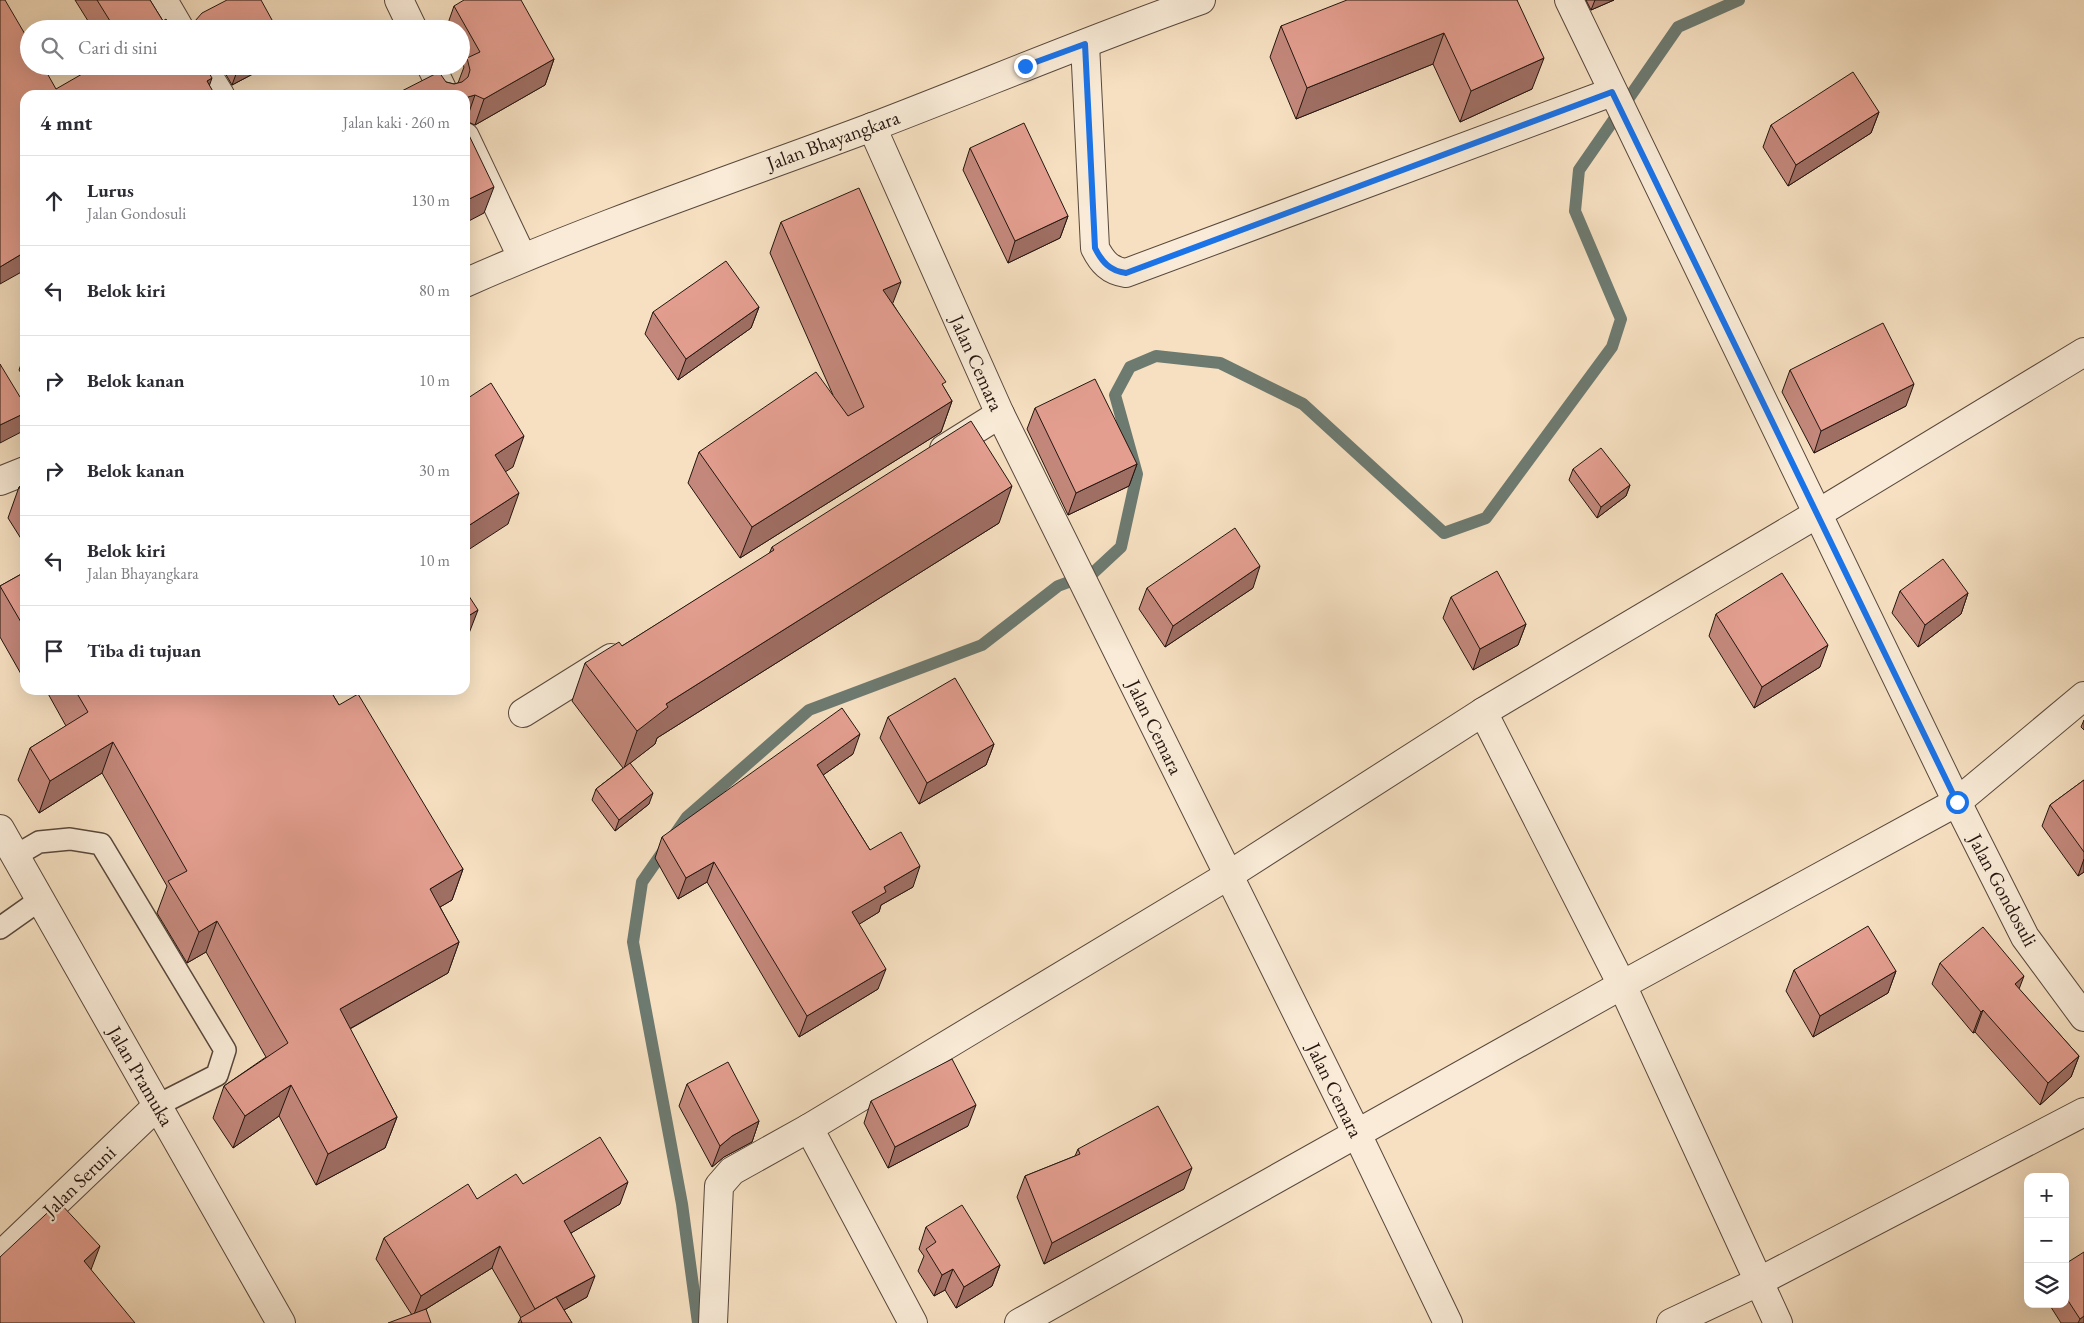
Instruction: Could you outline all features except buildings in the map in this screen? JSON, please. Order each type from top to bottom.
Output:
[{"type":"street","points":[[163,0],[175,20]]},
{"type":"street","points":[[400,0],[409,20]]},
{"type":"street","name":"Jalan Gondosuli","points":[[1569,0],[1957,802],[2025,937],[2084,1017]]},
{"type":"street","name":"Jalan Bhayangkara","points":[[470,280],[522,257],[627,216],[872,127],[1085,44],[1184,3]]},
{"type":"street","points":[[1085,44],[1095,248],[1100,258],[1116,272],[1126,273],[1614,96]]},
{"type":"street","points":[[208,75],[217,90]]},
{"type":"street","points":[[435,75],[443,90]]},
{"type":"street","name":"Jalan Cemara","points":[[872,127],[1000,414],[1357,1134],[1448,1323]]},
{"type":"street","points":[[470,148],[522,257]]},
{"type":"street","points":[[713,1323],[719,1186],[732,1171],[809,1128],[1229,876],[1483,712],[1817,514],[2084,352]]},
{"type":"street","points":[[925,462],[1000,414]]},
{"type":"street","points":[[0,481],[20,473]]},
{"type":"street","points":[[523,713],[632,645]]},
{"type":"street","points":[[1019,1323],[1622,985],[1957,802],[2084,696]]},
{"type":"street","points":[[1483,712],[1622,985],[1778,1323]]},
{"type":"street","name":"Jalan Pramuka","points":[[0,829],[281,1323]]},
{"type":"street","name":"Jalan Seruni","points":[[0,1256],[158,1105]]},
{"type":"street","points":[[1671,1323],[1758,1282],[2084,1112]]},
{"type":"street","points":[[809,1128],[914,1323]]},
{"type":"lane","points":[[15,856],[39,842],[70,838],[101,844],[224,1050],[217,1075],[158,1105]]},
{"type":"lane","points":[[0,928],[41,899]]},
{"type":"waterway","points":[[698,1323],[682,1204],[633,942],[642,882],[687,817],[809,710],[982,645],[1058,586],[1093,573],[1121,547],[1137,474],[1115,395],[1130,367],[1156,356],[1220,363],[1303,404],[1444,533],[1486,518],[1612,347],[1621,319],[1575,211],[1579,170],[1678,27],[1739,0]]},
{"type":"route","points":[[1025,66],[1085,44],[1095,248],[1100,258],[1108,266],[1116,272],[1126,273],[1612,92],[1957,802]]}]
